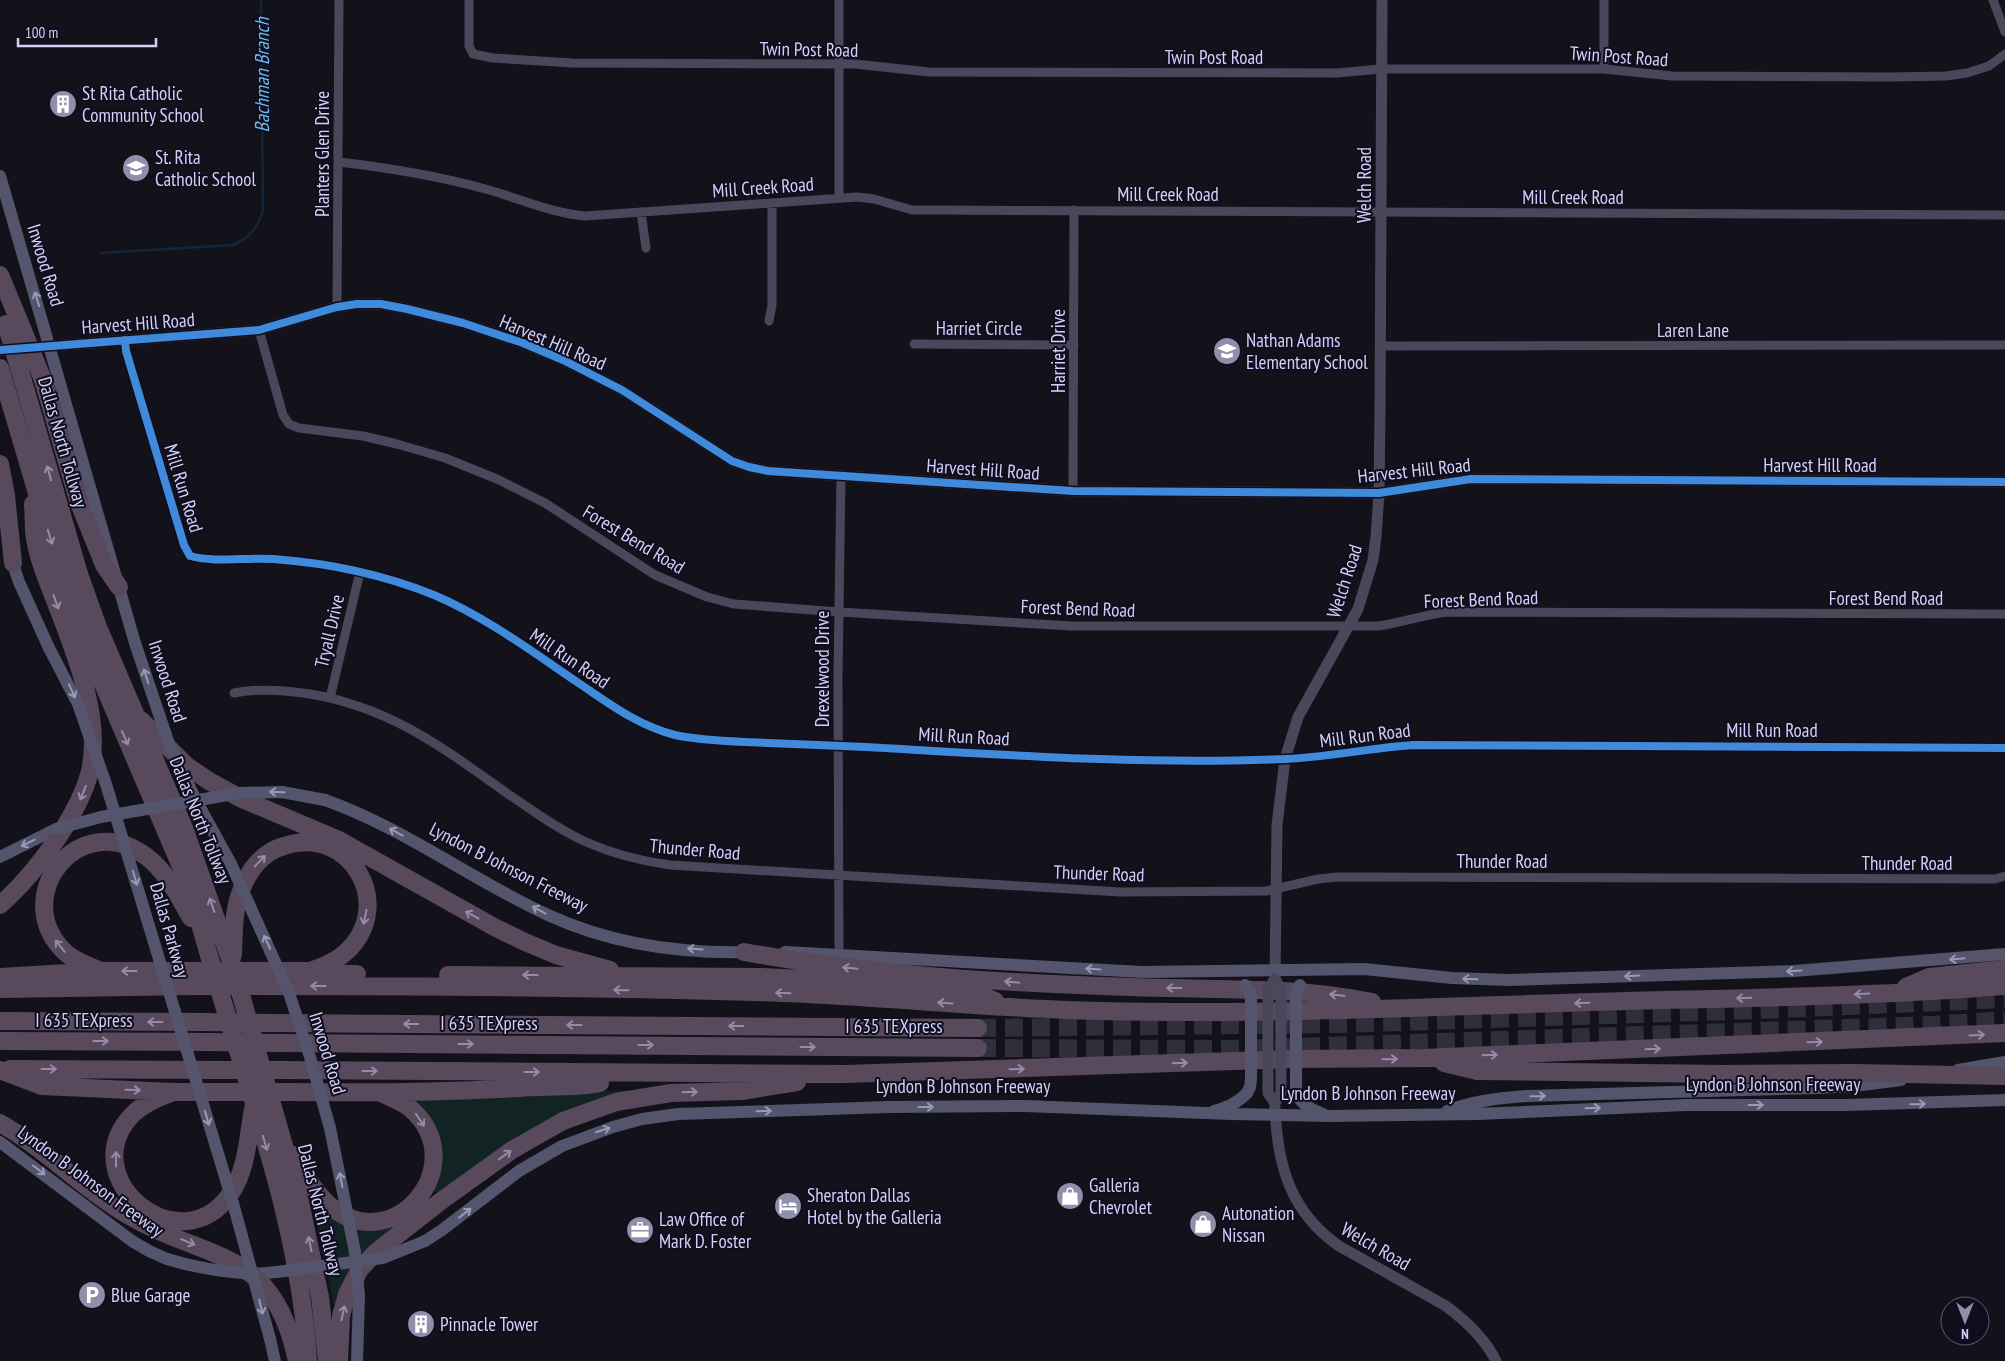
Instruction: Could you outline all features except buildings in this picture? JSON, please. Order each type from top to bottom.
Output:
[{"type":"highway","points":[[0,275],[13,323],[43,380],[79,503],[104,565],[119,587]]},
{"type":"highway","name":"Dallas North Tollway","points":[[0,305],[13,323],[23,381],[79,574],[98,627],[184,828],[233,967],[300,1202],[313,1258],[321,1306],[326,1361]]},
{"type":"highway","name":"Dallas North Tollway","points":[[2,375],[63,581],[86,644],[194,901],[203,937],[284,1206],[304,1314],[308,1361]]},
{"type":"highway","points":[[0,464],[6,496],[13,564]]},
{"type":"highway","points":[[0,905],[37,867],[75,809],[84,790],[90,770],[92,744],[84,684],[35,539],[31,474]]},
{"type":"highway","points":[[135,714],[187,766],[209,781],[242,799],[339,840],[496,928],[525,942],[556,955],[632,975]]},
{"type":"highway","points":[[233,967],[237,905],[248,875],[257,863],[278,847],[292,843],[308,842],[322,844],[335,849],[346,857],[361,876],[368,900],[364,925],[353,944],[335,960],[310,971]]},
{"type":"highway","points":[[101,971],[80,962],[64,951],[53,936],[45,913],[44,900],[47,888],[57,866],[65,856],[89,844],[116,843],[146,856],[167,878],[203,937]]},
{"type":"highway","points":[[744,952],[806,964],[1035,984],[1134,988],[1232,988],[1338,995],[1402,1008]]},
{"type":"highway","points":[[1896,992],[1929,977],[2005,969]]},
{"type":"highway","points":[[0,978],[101,971],[193,978]]},
{"type":"highway","points":[[257,978],[310,971],[338,974],[762,977],[968,991],[1012,1008]]},
{"type":"highway","points":[[0,989],[193,978],[257,978],[394,986],[786,993],[1012,1008],[1203,1012],[1402,1008],[1896,992],[2005,986]]},
{"type":"highway","name":"I 635 TEXpress","points":[[0,1021],[978,1028]]},
{"type":"highway","name":"Lyndon B Johnson Freeway","points":[[0,1069],[846,1074],[1294,1059],[1424,1058],[2005,1033]]},
{"type":"highway","name":"I 635 TEXpress","points":[[0,1041],[978,1048]]},
{"type":"highway","points":[[1424,1058],[1478,1071],[1723,1074],[1855,1072],[2005,1076]]},
{"type":"highway","points":[[0,1069],[42,1086],[173,1092],[381,1093],[401,1090],[462,1090],[596,1084],[639,1073]]},
{"type":"highway","points":[[339,1361],[341,1316],[347,1294],[360,1269],[376,1252],[441,1201],[536,1135],[563,1121],[616,1102],[671,1093],[742,1091],[846,1074]]},
{"type":"highway","points":[[173,1092],[147,1103],[133,1114],[123,1126],[117,1140],[115,1156],[121,1183],[127,1194],[136,1204],[148,1212],[172,1221],[186,1221],[198,1218],[220,1205],[230,1193],[242,1171],[254,1104]]},
{"type":"highway","points":[[281,1136],[309,1182],[330,1206],[341,1213],[364,1221],[385,1220],[395,1217],[412,1206],[424,1192],[432,1172],[433,1151],[427,1132],[416,1114],[400,1102],[381,1093]]},
{"type":"highway","points":[[0,1123],[42,1150],[126,1214],[156,1229],[236,1262],[252,1274],[261,1282],[280,1309],[290,1332],[297,1361]]},
{"type":"main road","name":"Inwood Road","points":[[0,176],[135,643],[169,744],[250,905],[272,952],[297,1014],[330,1128],[357,1263],[360,1301],[357,1355]]},
{"type":"main road","name":"Dallas Parkway","points":[[0,521],[13,564],[28,603],[78,704],[116,815],[253,1274],[275,1361]]},
{"type":"main road","name":"Lyndon B Johnson Freeway","points":[[0,857],[56,829],[116,815],[239,793],[262,792],[303,795],[325,800],[391,829],[548,915],[612,938],[646,945],[744,952],[839,954],[1142,972],[1276,974],[1337,969],[1388,971],[1452,978],[1508,980],[1794,971],[2005,954]]},
{"type":"main road","points":[[1328,1116],[1308,1108],[1300,1101],[1297,1095],[1296,995],[1300,984],[1308,977],[1318,972],[1337,969]]},
{"type":"main road","points":[[1202,1113],[1231,1105],[1240,1100],[1250,1087],[1252,1001],[1250,992],[1245,985],[1231,972]]},
{"type":"main road","points":[[1440,1114],[1468,1103],[1494,1098],[1854,1086],[1896,1081],[2005,1062]]},
{"type":"main road","name":"Lyndon B Johnson Freeway","points":[[0,1142],[148,1251],[194,1267],[222,1272],[253,1274],[357,1263],[383,1258],[425,1241],[519,1171],[562,1146],[593,1133],[642,1119],[678,1114],[900,1107],[1025,1106],[1202,1113],[1275,1109],[1328,1116],[1477,1114],[1686,1105],[1846,1105],[2005,1100]]},
{"type":"street","name":"Planters Glen Drive","points":[[337,307],[339,0]]},
{"type":"street","name":"Twin Post Road","points":[[470,0],[469,46],[473,54],[481,57],[572,63],[840,64],[939,72],[1337,73],[1382,69],[1604,69],[1672,76],[1891,77],[1946,76],[1967,73],[1989,66],[2005,54]]},
{"type":"street","points":[[839,0],[839,197]]},
{"type":"street","name":"Welch Road","points":[[1382,0],[1381,346],[1379,493],[1376,537],[1373,560],[1358,609],[1298,717],[1285,759],[1278,806],[1276,888],[1276,974],[1281,989],[1281,1093],[1275,1109],[1278,1151],[1282,1168],[1292,1193],[1310,1219],[1329,1239],[1459,1315],[1485,1342],[1496,1361]]},
{"type":"street","points":[[1604,0],[1604,69]]},
{"type":"street","points":[[1993,0],[2005,32]]},
{"type":"street","name":"Mill Creek Road","points":[[339,162],[390,168],[434,177],[489,190],[552,211],[585,216],[839,197],[874,199],[912,210],[2005,215]]},
{"type":"street","points":[[770,321],[772,305],[772,203]]},
{"type":"street","name":"Harriet Drive","points":[[1073,491],[1074,210]]},
{"type":"street","points":[[641,212],[646,248]]},
{"type":"street","name":"Harvest Hill Road","points":[[0,350],[259,330],[337,307],[357,304],[390,306],[493,332],[555,356],[622,390],[732,461],[768,471],[1073,491],[1379,493],[1471,479],[2005,482]]},
{"type":"street","name":"Forest Bend Road","points":[[259,330],[277,400],[282,415],[290,424],[299,428],[363,436],[445,458],[545,503],[655,575],[707,597],[734,604],[1072,626],[1348,627],[1393,624],[1447,612],[2005,614]]},
{"type":"street","name":"Mill Run Road","points":[[125,340],[126,351],[178,527],[190,556],[201,559],[270,559],[318,564],[360,572],[413,587],[448,602],[534,653],[621,712],[658,730],[680,736],[727,741],[1054,757],[1178,760],[1318,757],[1413,744],[2005,748]]},
{"type":"street","name":"Harriet Circle","points":[[914,344],[1074,344]]},
{"type":"street","name":"Laren Lane","points":[[1381,346],[2005,345]]},
{"type":"street","name":"Drexelwood Drive","points":[[839,954],[838,746],[841,475]]},
{"type":"street","name":"Tryall Drive","points":[[330,698],[360,572]]},
{"type":"street","name":"Thunder Road","points":[[234,693],[246,690],[270,690],[330,698],[383,714],[423,735],[552,823],[585,841],[614,853],[641,861],[670,865],[1120,892],[1266,891],[1318,878],[1337,877],[1996,879],[2005,876]]},
{"type":"shaded area","points":[[643,1090],[600,1102],[440,1195],[432,1189],[439,1174],[441,1161],[404,1095]]},
{"type":"shaded area","points":[[313,1199],[333,1214],[396,1222],[400,1225],[339,1303],[334,1304]]},
{"type":"waterway","name":"Bachman Branch","points":[[101,253],[233,245],[244,239],[256,227],[263,210],[261,0]]},
{"type":"tunnel","points":[[978,1028],[1340,1024],[1760,1010],[2005,999]]},
{"type":"tunnel","points":[[978,1048],[1232,1049],[1933,1025],[2005,1020]]},
{"type":"cycle path","points":[[0,350],[259,330],[337,307],[357,304],[381,304],[463,323],[523,343],[563,360],[622,390],[732,461],[768,471],[1073,491],[1379,493],[1471,479],[2005,482]]},
{"type":"cycle path","points":[[125,340],[126,351],[184,545],[190,556],[210,559],[273,559],[314,563],[375,575],[434,595],[491,625],[626,714],[649,726],[675,735],[728,741],[1076,758],[1181,761],[1302,758],[1413,745],[2005,748]]},
{"type":"place","name":"St Rita Catholic Community School","points":[[63,104]]},
{"type":"place","name":"St. Rita Catholic School","points":[[136,168]]},
{"type":"place","name":"Nathan Adams Elementary School","points":[[1227,351]]},
{"type":"place","name":"Galleria Chevrolet","points":[[1070,1196]]},
{"type":"place","name":"Sheraton Dallas Hotel by the Galleria","points":[[788,1206]]},
{"type":"place","name":"Autonation Nissan","points":[[1203,1224]]},
{"type":"place","name":"Law Office of Mark D. Foster","points":[[640,1230]]},
{"type":"place","name":"Blue Garage","points":[[92,1295]]},
{"type":"place","name":"Pinnacle Tower","points":[[421,1324]]}]
